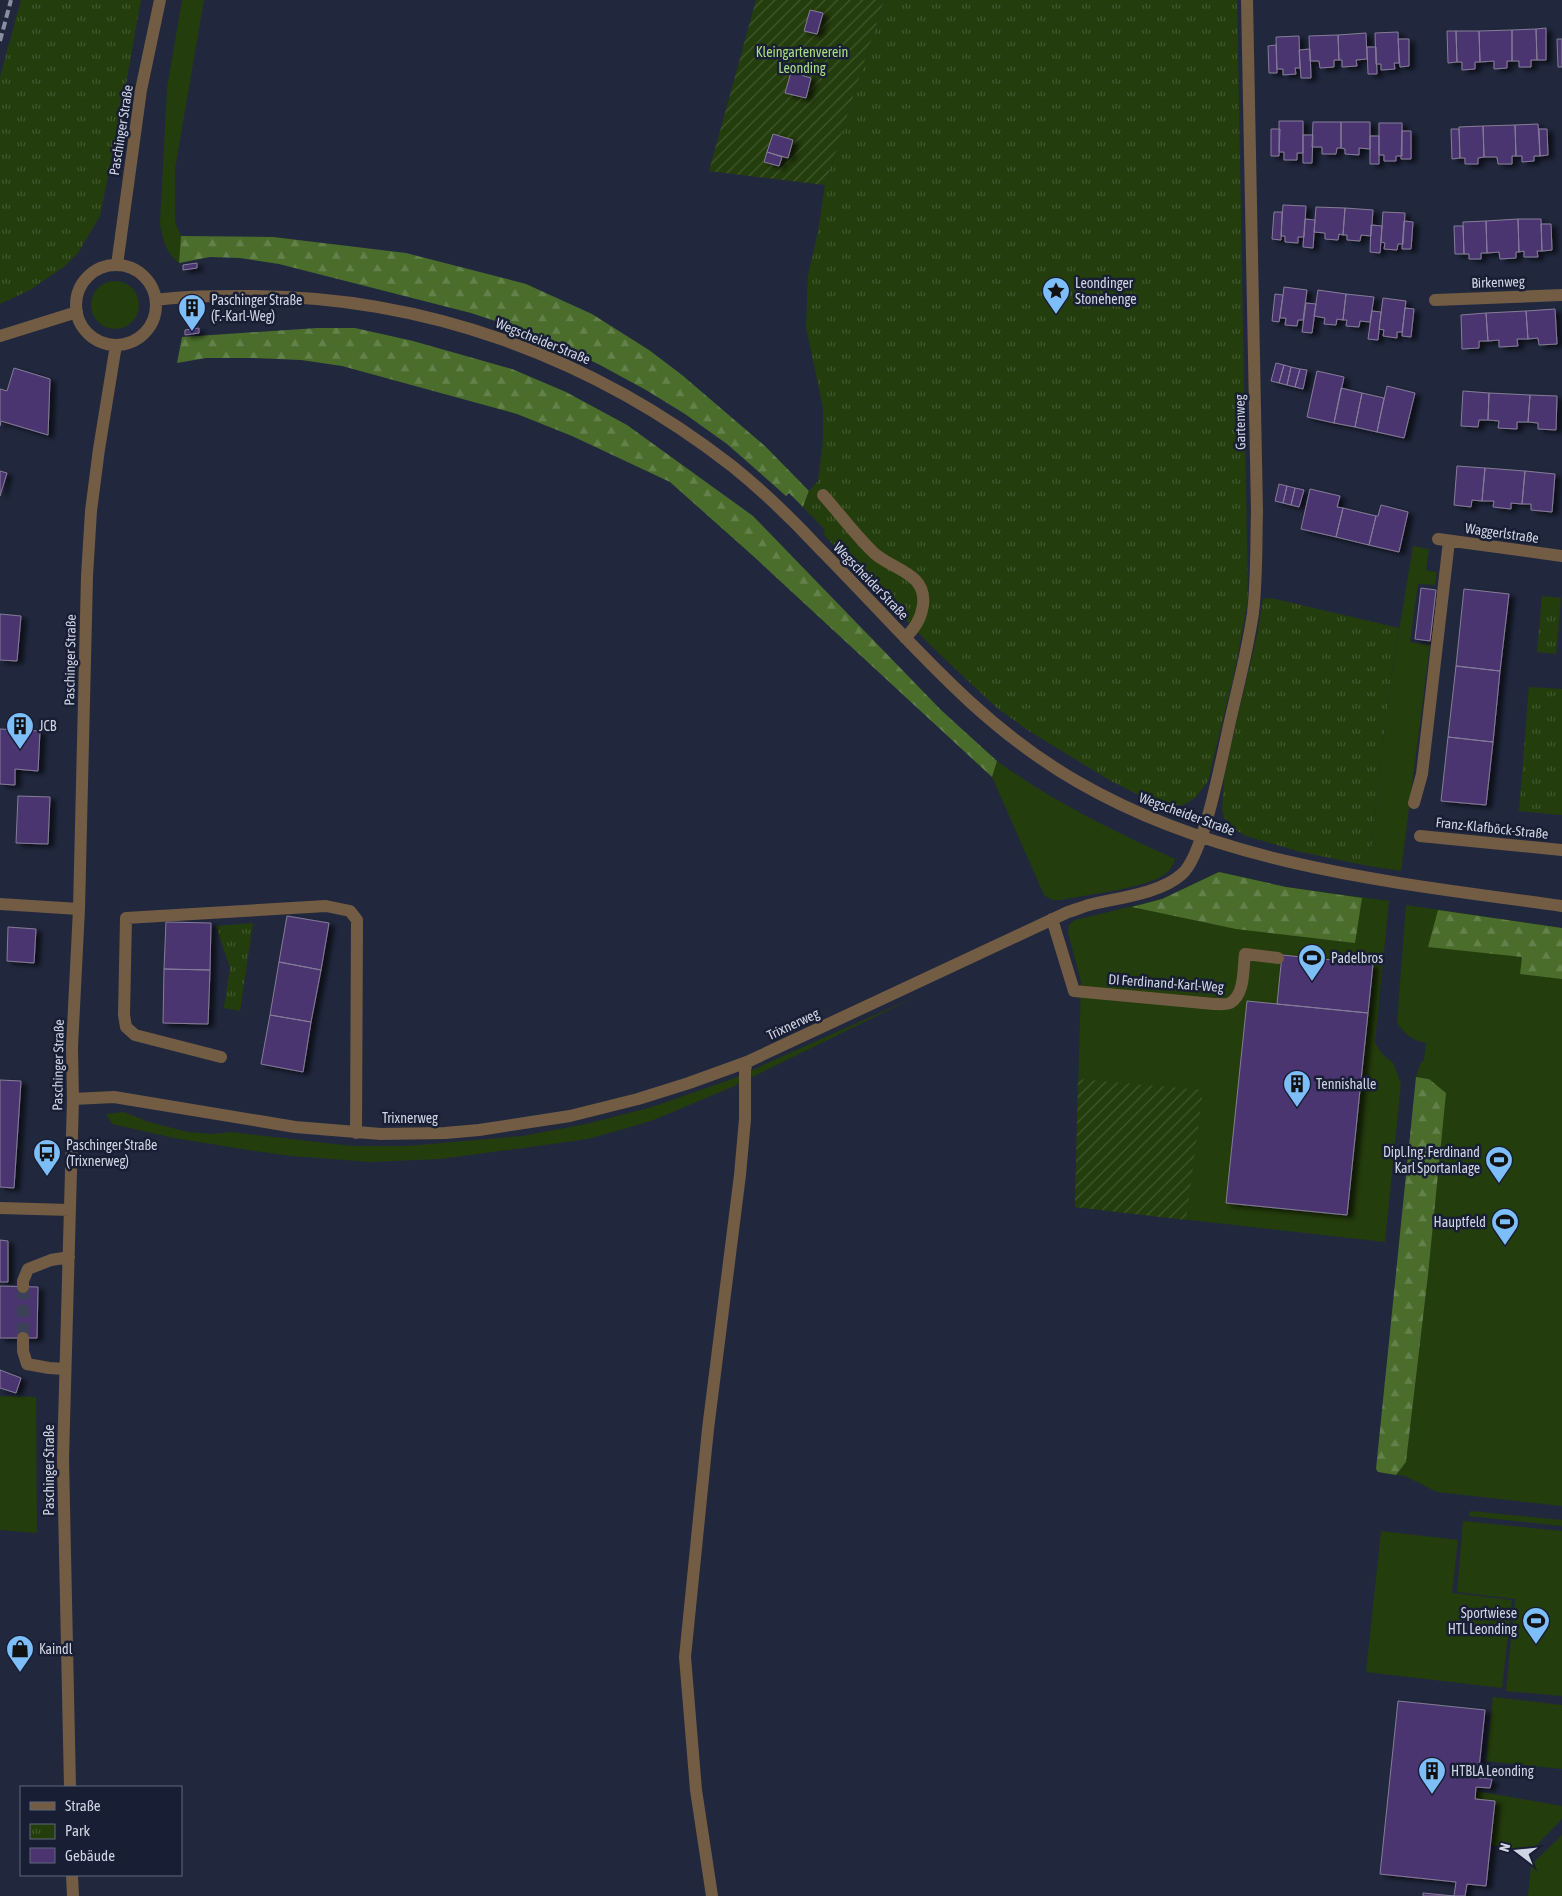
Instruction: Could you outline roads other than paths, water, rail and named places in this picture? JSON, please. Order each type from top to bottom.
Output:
[{"type":"street","name":"Paschinger Straße","points":[[117,265],[141,90],[160,0]]},
{"type":"street","name":"Gartenweg","points":[[1201,837],[1217,778],[1245,653],[1253,613],[1255,583],[1257,511],[1247,0]]},
{"type":"street","points":[[117,265],[132,268],[143,275],[153,288],[156,300],[155,317],[148,330],[138,339],[125,344],[104,343],[92,337],[80,321],[77,312],[77,298],[82,284],[91,274],[105,267],[117,265]]},
{"type":"street","name":"Birkenweg","points":[[1435,300],[1562,295]]},
{"type":"street","name":"Wegscheider Straße","points":[[156,300],[186,297],[290,296],[367,305],[485,333],[547,356],[638,402],[678,427],[733,467],[760,490],[818,546],[940,675],[978,710],[1025,748],[1077,782],[1154,820],[1226,846],[1312,867],[1562,906]]},
{"type":"street","points":[[0,336],[77,312]]},
{"type":"street","name":"Paschinger Straße","points":[[70,1786],[63,1459],[73,1098],[72,1047],[79,908],[87,576],[91,511],[116,345]]},
{"type":"street","points":[[823,495],[875,554],[918,581],[924,595],[922,614],[915,628],[905,638]]},
{"type":"street","name":"Waggerlstraße","points":[[1414,803],[1422,774],[1444,540],[1562,556]]},
{"type":"street","name":"Franz-Klafböck-Straße","points":[[1420,836],[1562,850]]},
{"type":"street","name":"Trixnerweg","points":[[73,1098],[114,1097],[295,1127],[356,1133],[445,1133],[520,1125],[570,1116],[638,1099],[747,1062],[1052,920],[1088,905],[1122,898],[1167,883],[1182,875],[1191,863],[1201,837]]},
{"type":"street","points":[[0,904],[79,908]]},
{"type":"street","points":[[221,1057],[135,1035],[126,1028],[124,1015],[126,918],[326,906],[350,911],[357,920],[356,1133]]},
{"type":"street","name":"DI Ferdinand-Karl-Weg","points":[[1052,920],[1074,991],[1228,1004],[1235,999],[1240,991],[1245,954],[1278,958]]},
{"type":"street","points":[[712,1896],[696,1790],[685,1657],[708,1429],[740,1175],[745,1119],[745,1070],[747,1062]]},
{"type":"street","points":[[0,1208],[70,1210]]},
{"type":"street","points":[[23,1287],[23,1281],[28,1269],[51,1260],[69,1257]]},
{"type":"street","points":[[23,1338],[23,1351],[27,1364],[65,1369]]},
{"type":"street","points":[[72,1876],[72,1896]]},
{"type":"tunnel","points":[[23,1287],[23,1338]]},
{"type":"railway","points":[[0,41],[11,0]]},
{"type":"place","name":"Leondinger Stonehenge","points":[[1056,315]]},
{"type":"place","name":"Paschinger Straße (F.-Karl-Weg)","points":[[192,332]]},
{"type":"place","name":"JCB","points":[[20,750]]},
{"type":"place","name":"Padelbros","points":[[1312,982]]},
{"type":"place","name":"Tennishalle","points":[[1297,1108]]},
{"type":"place","name":"Paschinger Straße (Trixnerweg)","points":[[47,1177]]},
{"type":"place","name":"Dipl.Ing. Ferdinand Karl Sportanlage","points":[[1499,1184]]},
{"type":"place","name":"Hauptfeld","points":[[1505,1246]]},
{"type":"place","name":"Sportwiese HTL Leonding","points":[[1536,1645]]},
{"type":"place","name":"Kaindl","points":[[20,1673]]},
{"type":"place","name":"HTBLA Leonding","points":[[1432,1795]]},
{"type":"park label","name":"Kleingartenverein Leonding","points":[[802,60]]}]
